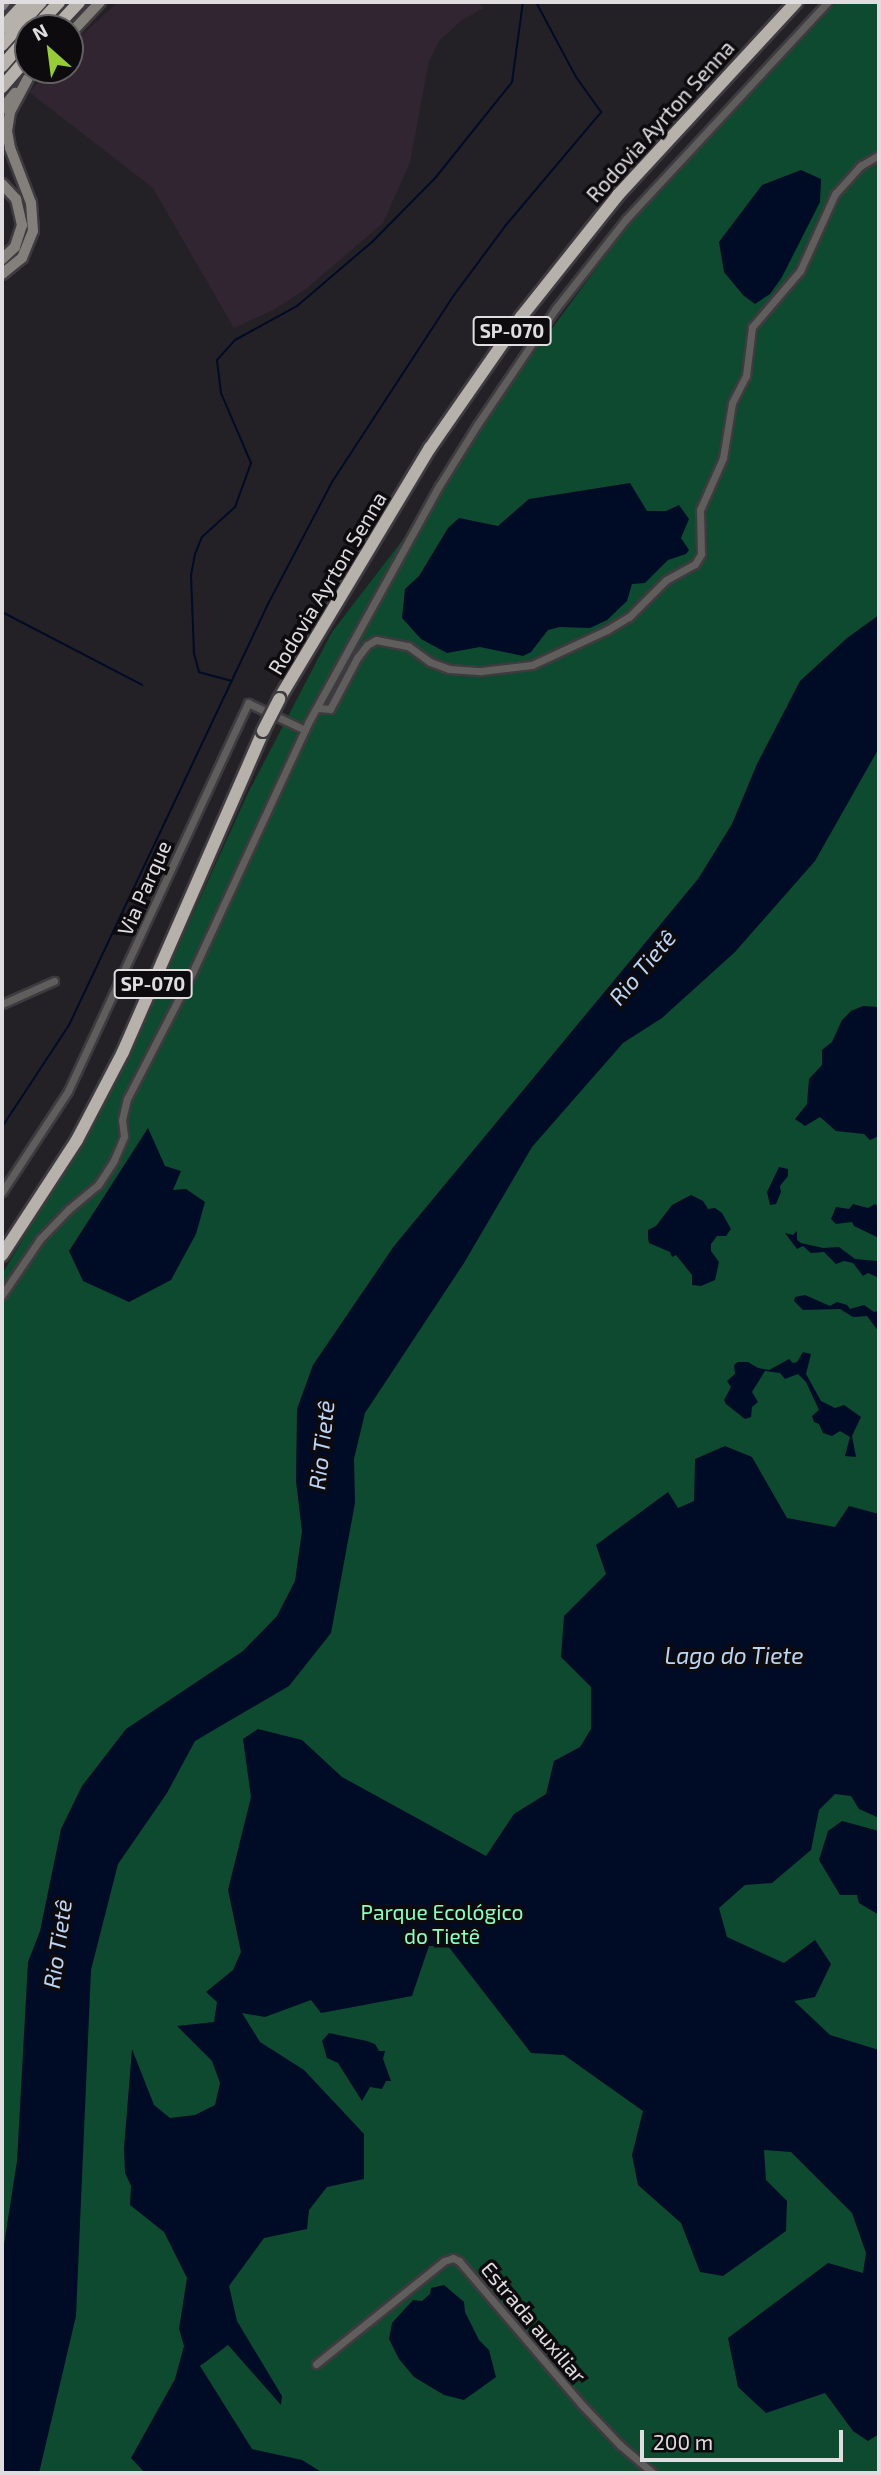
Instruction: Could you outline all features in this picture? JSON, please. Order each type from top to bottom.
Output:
[{"type":"highway","points":[[2,28],[26,2]]},
{"type":"highway","points":[[2,45],[41,2]]},
{"type":"highway","name":"Rodovia Ayrton Senna","points":[[2,1255],[77,1140],[123,1052],[279,699],[430,448],[521,317],[618,195],[796,2]]},
{"type":"highway","points":[[2,66],[14,52]]},
{"type":"highway","points":[[2,87],[14,73]]},
{"type":"main road","points":[[2,6],[5,2]]},
{"type":"main road","points":[[84,19],[100,2]]},
{"type":"main road","points":[[2,109],[23,84]]},
{"type":"main road","points":[[2,274],[22,258],[33,232],[31,204],[10,148],[7,131],[10,112],[25,84]]},
{"type":"main road","points":[[2,184],[16,199],[22,225],[15,247],[2,259]]},
{"type":"street","points":[[2,1296],[40,1239],[69,1209],[98,1185],[114,1160],[124,1136],[122,1120],[127,1099],[193,971],[305,730],[439,486],[556,307],[626,219],[828,2]]},
{"type":"street","points":[[318,708],[330,709],[357,658],[367,645],[376,640],[408,646],[430,662],[449,669],[481,671],[531,665],[629,617],[666,580],[695,564],[701,554],[701,510],[723,458],[732,403],[746,376],[752,327],[800,271],[835,194],[860,166],[879,155]]},
{"type":"street","name":"Via Parque","points":[[2,1192],[68,1091],[248,703],[305,730]]},
{"type":"street","points":[[2,1004],[54,981]]},
{"type":"street","name":"Estrada auxiliar","points":[[316,2364],[444,2261],[453,2258],[459,2261],[620,2445],[653,2473]]},
{"type":"shaded area","points":[[118,2],[477,2],[484,8],[462,20],[439,41],[429,61],[410,162],[383,223],[307,288],[275,309],[234,328],[153,188],[29,92],[37,84],[84,84],[84,33]]},
{"type":"green space","name":"Parque Ecológico do Tietê","points":[[837,2],[879,2],[879,2473],[2,2473],[2,1274],[115,1086],[247,795],[332,632],[451,477],[497,403],[629,224]]},
{"type":"water","points":[[801,170],[821,179],[820,202],[782,277],[770,294],[755,304],[743,295],[724,272],[719,242],[762,185]]},
{"type":"water","points":[[630,483],[647,511],[666,511],[679,505],[689,519],[681,538],[689,550],[686,554],[668,560],[645,583],[632,584],[627,601],[607,620],[590,628],[560,627],[548,630],[531,652],[523,656],[480,647],[447,653],[421,639],[402,618],[405,589],[419,576],[448,528],[459,518],[498,526],[529,499]]},
{"type":"water","name":"Rio Tietê","points":[[879,615],[879,748],[815,861],[735,952],[662,1018],[623,1043],[532,1147],[464,1263],[365,1413],[354,1459],[355,1503],[331,1633],[289,1686],[195,1741],[167,1793],[118,1864],[91,1970],[76,2316],[39,2473],[2,2473],[2,2257],[17,2161],[28,1962],[40,1931],[61,1829],[82,1786],[126,1729],[243,1651],[277,1616],[295,1581],[302,1531],[296,1481],[297,1409],[313,1365],[394,1246],[698,879],[732,824],[757,764],[800,681],[847,638]]},
{"type":"water","points":[[863,1006],[879,1007],[879,1136],[870,1140],[864,1134],[836,1131],[820,1117],[805,1126],[795,1119],[807,1104],[809,1079],[822,1065],[822,1050],[832,1042],[842,1020],[851,1011]]},
{"type":"water","points":[[148,1128],[165,1166],[181,1171],[173,1190],[186,1189],[205,1202],[196,1234],[171,1280],[129,1302],[83,1281],[69,1251]]},
{"type":"water","points":[[779,1167],[788,1169],[788,1176],[780,1186],[781,1192],[776,1204],[770,1205],[767,1192]]},
{"type":"water","points":[[691,1195],[703,1201],[708,1209],[715,1208],[722,1213],[731,1229],[726,1236],[717,1236],[711,1244],[711,1251],[719,1262],[715,1280],[701,1286],[692,1285],[692,1275],[676,1255],[672,1257],[670,1252],[649,1243],[648,1238],[648,1230],[656,1226],[672,1205]]},
{"type":"water","points":[[853,1204],[868,1208],[875,1204],[879,1207],[879,1238],[854,1226],[852,1222],[836,1224],[831,1219],[836,1207],[849,1209]]},
{"type":"water","points":[[797,1231],[797,1240],[801,1243],[823,1248],[839,1247],[855,1259],[877,1261],[879,1278],[868,1273],[863,1276],[853,1263],[844,1261],[836,1264],[824,1252],[811,1253],[803,1246],[797,1249],[785,1233],[793,1235]]},
{"type":"water","points":[[805,1295],[830,1306],[837,1302],[850,1309],[864,1305],[874,1312],[879,1311],[879,1332],[867,1316],[853,1317],[840,1309],[803,1310],[794,1301],[795,1297]]},
{"type":"water","points":[[803,1352],[811,1354],[806,1374],[821,1401],[835,1408],[844,1405],[861,1417],[852,1436],[856,1457],[845,1456],[850,1437],[840,1431],[832,1436],[823,1433],[819,1424],[814,1422],[812,1416],[819,1410],[806,1382],[798,1374],[785,1379],[780,1373],[765,1371],[752,1392],[758,1402],[752,1407],[751,1417],[745,1419],[726,1404],[724,1400],[731,1387],[727,1381],[735,1374],[734,1365],[738,1362],[748,1362],[769,1370],[789,1359],[793,1363],[797,1362]]},
{"type":"water","name":"Lago do Tiete","points":[[725,1446],[752,1457],[787,1518],[835,1527],[849,1506],[879,1514],[879,1818],[859,1809],[851,1796],[835,1794],[819,1810],[811,1850],[772,1883],[745,1885],[719,1908],[727,1937],[784,1963],[815,1940],[831,1964],[815,1997],[794,2001],[830,2035],[879,2050],[879,2434],[868,2441],[853,2431],[825,2393],[766,2413],[738,2387],[728,2338],[828,2263],[863,2273],[866,2253],[852,2213],[791,2152],[764,2150],[766,2180],[787,2201],[786,2231],[723,2276],[700,2272],[681,2223],[638,2185],[632,2155],[643,2111],[564,2055],[531,2053],[448,1946],[429,1946],[412,1996],[321,2013],[311,2000],[265,2017],[242,2013],[260,2042],[304,2070],[364,2134],[364,2179],[327,2187],[309,2210],[307,2229],[264,2238],[229,2286],[237,2321],[282,2396],[281,2405],[228,2345],[200,2366],[252,2449],[302,2460],[323,2473],[145,2473],[131,2458],[175,2379],[184,2346],[179,2329],[187,2278],[164,2232],[130,2205],[131,2186],[125,2173],[124,2148],[132,2049],[154,2105],[170,2118],[195,2115],[215,2105],[220,2083],[212,2061],[177,2026],[214,2022],[217,2002],[206,1992],[233,1970],[241,1952],[228,1890],[251,1797],[243,1739],[258,1729],[302,1740],[342,1777],[486,1856],[514,1814],[546,1794],[554,1761],[580,1747],[591,1729],[591,1687],[561,1657],[564,1616],[606,1574],[596,1545],[668,1492],[678,1508],[694,1501],[695,1459]]},
{"type":"water","points":[[842,1821],[879,1831],[879,1915],[859,1903],[857,1895],[840,1895],[819,1860],[828,1831]]},
{"type":"water","points":[[329,2033],[367,2041],[375,2044],[379,2051],[385,2051],[383,2059],[391,2081],[386,2081],[382,2089],[370,2087],[362,2101],[338,2063],[327,2058],[322,2041]]},
{"type":"water","points":[[444,2285],[464,2302],[465,2312],[479,2340],[489,2350],[496,2377],[464,2400],[444,2395],[414,2377],[399,2359],[389,2339],[392,2323],[413,2300],[422,2301],[430,2294],[431,2288]]},
{"type":"waterway","points":[[232,681],[199,672],[194,653],[191,575],[195,554],[202,537],[235,507],[251,463],[221,393],[217,360],[235,340],[297,306],[372,242],[436,177],[512,82],[523,2]]},
{"type":"waterway","points":[[2,1127],[69,1025],[268,604],[332,482],[454,295],[506,225],[601,112],[576,77],[536,2]]},
{"type":"waterway","points":[[2,612],[142,685]]}]
